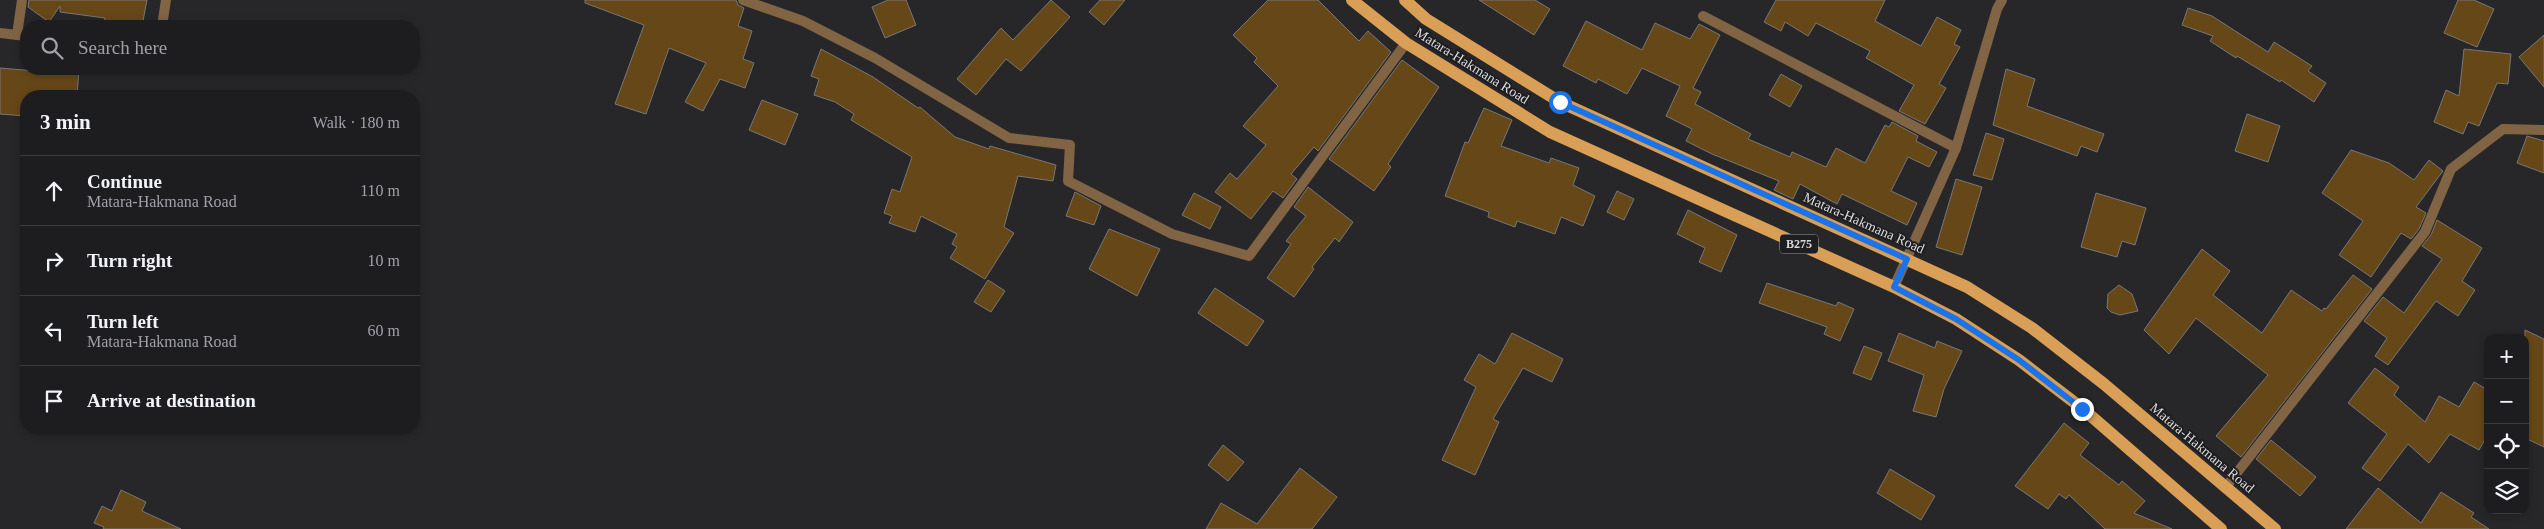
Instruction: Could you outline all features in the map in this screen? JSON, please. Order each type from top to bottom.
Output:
[{"type":"main road","name":"Matara-Hakmana Road","points":[[1352,0],[1406,43],[1550,132],[1894,287],[1956,319],[2019,360],[2082,409],[2221,529]]},
{"type":"main road","name":"Matara-Hakmana Road","points":[[1405,0],[1426,19],[1560,102],[1967,287],[2032,328],[2104,384],[2275,529]]},
{"type":"street","points":[[22,0],[22,20]]},
{"type":"street","points":[[163,20],[166,0]]},
{"type":"street","points":[[743,0],[804,21],[835,37],[875,58],[1009,138],[1070,145],[1068,181],[1172,234],[1249,256],[1406,43]]},
{"type":"street","points":[[1894,287],[1956,148],[1997,9],[2002,0]]},
{"type":"street","points":[[1703,16],[1956,148]]},
{"type":"street","points":[[0,34],[20,35]]},
{"type":"street","points":[[2225,488],[2425,232],[2451,170],[2503,129],[2544,130]]},
{"type":"building","points":[[29,0],[147,0],[143,20],[105,20],[105,18],[60,12],[60,6],[50,20],[46,20],[28,7]]},
{"type":"building","points":[[585,0],[736,0],[738,5],[744,8],[738,26],[752,31],[743,59],[754,63],[745,88],[720,79],[703,111],[685,102],[706,63],[669,48],[646,114],[615,104],[644,25],[585,3]]},
{"type":"building","points":[[888,0],[906,0],[916,25],[885,38],[872,7]]},
{"type":"building","points":[[1051,0],[1070,17],[1021,71],[1006,59],[976,95],[957,79],[1001,28],[1013,40]]},
{"type":"building","points":[[1100,0],[1125,0],[1104,25],[1089,12]]},
{"type":"building","points":[[1268,0],[1318,0],[1359,41],[1368,31],[1391,52],[1318,151],[1314,147],[1291,174],[1297,179],[1283,198],[1273,191],[1251,219],[1215,192],[1230,173],[1237,179],[1266,145],[1243,126],[1278,86],[1254,62],[1257,58],[1233,35]]},
{"type":"building","points":[[1479,0],[1535,0],[1550,9],[1534,35]]},
{"type":"building","points":[[1776,0],[1885,0],[1875,21],[1921,46],[1937,17],[1961,30],[1954,44],[1960,47],[1939,84],[1946,88],[1925,124],[1899,111],[1914,85],[1866,58],[1870,51],[1816,23],[1808,36],[1785,22],[1781,31],[1764,22]]},
{"type":"building","points":[[2458,0],[2474,0],[2494,9],[2477,47],[2444,33]]},
{"type":"building","points":[[2188,8],[2212,16],[2268,52],[2274,42],[2312,66],[2308,71],[2326,83],[2314,102],[2281,80],[2280,82],[2237,56],[2236,58],[2210,41],[2213,36],[2182,25]]},
{"type":"building","points":[[1586,21],[1642,50],[1655,23],[1690,39],[1699,24],[1720,35],[1693,88],[1701,92],[1695,104],[1751,134],[1748,139],[1790,157],[1792,152],[1826,167],[1836,148],[1865,163],[1885,125],[1889,127],[1892,122],[1918,136],[1916,141],[1937,152],[1929,167],[1908,157],[1891,191],[1917,203],[1907,225],[1842,194],[1837,204],[1800,184],[1793,199],[1774,190],[1779,181],[1712,154],[1686,141],[1692,129],[1666,116],[1680,86],[1642,68],[1627,94],[1598,79],[1596,83],[1563,66]]},
{"type":"building","points":[[2544,35],[2544,87],[2519,57]]},
{"type":"building","points":[[821,49],[873,77],[918,108],[920,107],[955,137],[989,149],[990,146],[1056,165],[1053,181],[1018,176],[1004,227],[1014,233],[985,279],[950,258],[957,247],[952,244],[957,234],[921,216],[915,232],[889,223],[892,216],[884,213],[892,189],[900,192],[912,157],[851,120],[854,114],[835,102],[814,95],[819,79],[811,76]]},
{"type":"building","points":[[2464,49],[2511,54],[2508,84],[2497,83],[2479,126],[2468,122],[2463,134],[2434,122],[2446,90],[2459,96]]},
{"type":"building","points":[[1402,60],[1439,87],[1388,164],[1391,167],[1374,191],[1329,159]]},
{"type":"building","points":[[0,68],[20,70],[20,75],[79,75],[77,90],[20,90],[20,116],[0,114]]},
{"type":"building","points":[[2006,69],[2035,79],[2027,106],[2104,134],[2097,152],[2081,146],[2077,156],[1993,125]]},
{"type":"building","points":[[1781,74],[1802,86],[1790,107],[1769,95]]},
{"type":"building","points":[[762,100],[798,114],[785,145],[749,130]]},
{"type":"building","points":[[1484,108],[1512,120],[1501,146],[1549,163],[1551,158],[1579,168],[1573,185],[1595,196],[1583,226],[1561,217],[1555,234],[1517,221],[1515,227],[1488,217],[1489,212],[1445,196],[1465,142],[1468,143]]},
{"type":"building","points":[[2247,114],[2280,126],[2268,162],[2235,151]]},
{"type":"building","points":[[1986,133],[2004,139],[1992,180],[1973,175]]},
{"type":"building","points":[[2527,136],[2544,141],[2544,173],[2517,163]]},
{"type":"building","points":[[2351,150],[2389,163],[2414,180],[2429,160],[2443,171],[2416,207],[2426,213],[2419,229],[2411,239],[2401,233],[2371,277],[2339,255],[2363,221],[2322,193]]},
{"type":"building","points":[[1956,179],[1982,187],[1962,255],[1936,247]]},
{"type":"building","points":[[1308,187],[1353,222],[1339,242],[1335,238],[1312,267],[1314,269],[1294,297],[1267,278],[1291,244],[1286,241],[1306,216],[1294,207]]},
{"type":"building","points":[[1617,191],[1634,199],[1624,220],[1607,212]]},
{"type":"building","points":[[1075,192],[1101,206],[1094,225],[1066,216]]},
{"type":"building","points":[[1194,193],[1221,207],[1210,229],[1182,215]]},
{"type":"building","points":[[2096,193],[2146,208],[2135,245],[2122,241],[2117,257],[2081,247]]},
{"type":"building","points":[[1688,210],[1737,235],[1721,272],[1699,262],[1705,248],[1677,234]]},
{"type":"building","points":[[2437,220],[2482,248],[2462,281],[2475,290],[2458,316],[2436,301],[2388,365],[2375,356],[2387,338],[2364,321],[2383,297],[2404,313],[2442,259],[2422,246],[2431,235]]},
{"type":"building","points":[[1109,229],[1160,249],[1137,296],[1089,269]]},
{"type":"building","points":[[2202,249],[2230,271],[2213,295],[2262,333],[2291,290],[2322,311],[2324,308],[2326,309],[2353,275],[2372,289],[2241,457],[2216,436],[2268,375],[2196,318],[2169,354],[2144,330]]},
{"type":"building","points":[[988,280],[1005,291],[991,312],[974,302]]},
{"type":"building","points":[[1767,283],[1836,306],[1838,302],[1854,309],[1840,341],[1824,334],[1827,327],[1759,303]]},
{"type":"building","points":[[2119,285],[2132,294],[2138,311],[2120,315],[2111,312],[2107,308],[2108,294]]},
{"type":"building","points":[[1215,288],[1264,321],[1247,346],[1198,313]]},
{"type":"building","points":[[2525,330],[2544,339],[2544,447],[2529,440],[2529,334],[2525,334]]},
{"type":"building","points":[[1512,333],[1563,359],[1552,382],[1523,368],[1493,419],[1499,422],[1475,475],[1442,460],[1476,387],[1464,380],[1479,354],[1495,364]]},
{"type":"building","points":[[1899,333],[1935,348],[1937,341],[1962,351],[1944,389],[1936,417],[1913,411],[1924,375],[1888,361]]},
{"type":"building","points":[[1864,346],[1882,353],[1871,380],[1853,373]]},
{"type":"building","points":[[2375,368],[2399,387],[2394,395],[2425,422],[2439,396],[2459,407],[2474,382],[2484,388],[2484,441],[2479,450],[2450,434],[2429,463],[2408,444],[2380,481],[2362,468],[2387,434],[2348,403]]},
{"type":"building","points":[[2064,423],[2089,443],[2080,455],[2119,485],[2122,481],[2145,501],[2134,513],[2172,529],[2105,529],[2069,495],[2066,499],[2059,494],[2048,509],[2015,486]]},
{"type":"building","points":[[2271,440],[2316,477],[2300,496],[2256,459]]},
{"type":"building","points":[[1223,445],[1244,462],[1228,481],[1208,465]]},
{"type":"building","points":[[1300,468],[1337,497],[1312,529],[1206,529],[1221,503],[1257,524]]},
{"type":"building","points":[[1890,469],[1935,496],[1921,520],[1877,493]]},
{"type":"building","points":[[2378,488],[2421,523],[2441,492],[2474,513],[2471,517],[2489,529],[2346,529]]},
{"type":"building","points":[[121,490],[146,502],[142,511],[181,529],[103,529],[104,527],[94,523],[102,506],[112,511]]},
{"type":"route","points":[[1560,102],[1907,259],[1894,287],[1956,319],[2019,360],[2082,409]]}]
